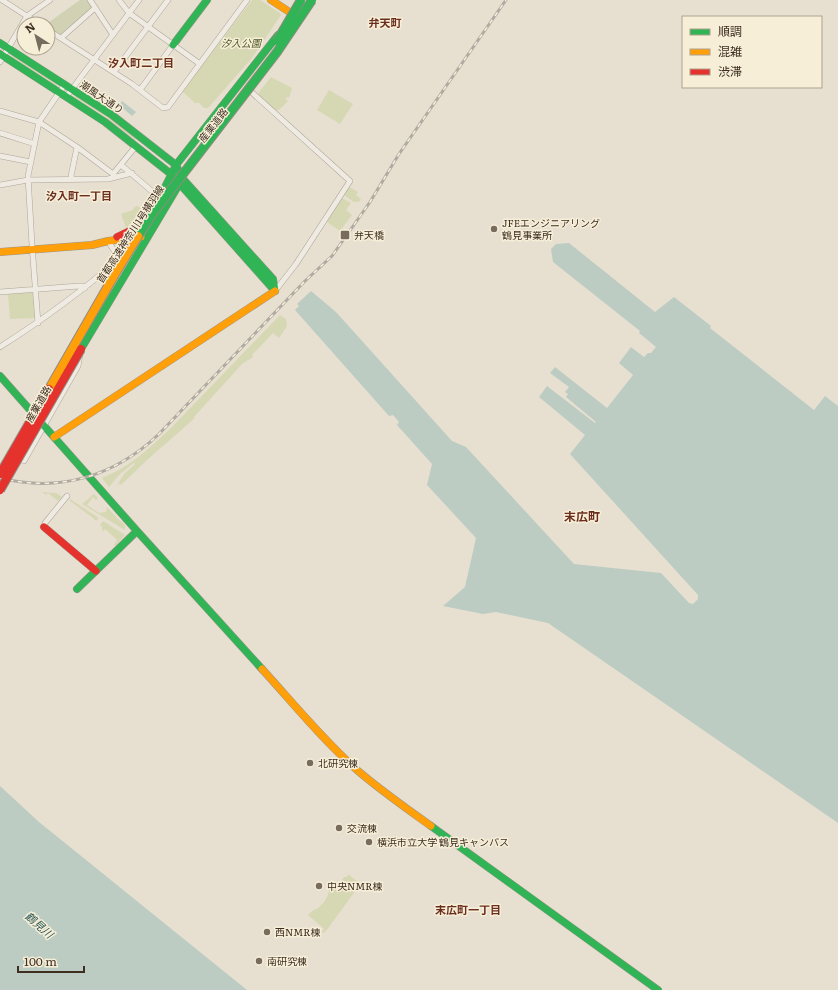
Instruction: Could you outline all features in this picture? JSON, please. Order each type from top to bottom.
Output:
[{"type":"main road","points":[[173,45],[207,0]]},
{"type":"main road","name":"産業道路","points":[[129,268],[151,215],[176,166],[275,40],[297,0]]},
{"type":"main road","name":"首都高速神奈川1号横羽線","points":[[0,463],[135,230],[171,179],[272,48],[288,25],[301,0]]},
{"type":"main road","name":"産業道路","points":[[0,490],[81,349],[182,181],[252,92],[303,22],[313,0]]},
{"type":"main road","name":"首都高速神奈川1号横羽線","points":[[0,474],[140,233],[175,183],[277,52],[313,0]]},
{"type":"main road","points":[[275,1],[291,13]]},
{"type":"main road","name":"潮風大通り","points":[[0,42],[4,47],[28,60],[112,114],[176,166],[182,181]]},
{"type":"main road","name":"潮風大通り","points":[[1,57],[105,122],[182,181]]},
{"type":"main road","points":[[54,437],[275,291],[182,181]]},
{"type":"main road","points":[[108,241],[126,234],[151,215]]},
{"type":"main road","points":[[0,252],[92,245],[108,241],[141,237],[150,232]]},
{"type":"main road","points":[[0,376],[137,531],[326,740],[356,769],[382,791],[658,990]]},
{"type":"main road","points":[[44,527],[96,571]]},
{"type":"main road","points":[[77,589],[137,531]]},
{"type":"street","points":[[2,0],[27,16],[50,0]]},
{"type":"street","points":[[90,0],[113,35]]},
{"type":"street","points":[[120,0],[128,13],[200,64]]},
{"type":"street","points":[[38,323],[28,180],[30,162],[39,122],[63,95],[72,89],[139,0]]},
{"type":"street","points":[[114,72],[168,0]]},
{"type":"street","points":[[56,35],[114,72],[163,108],[168,107],[247,0]]},
{"type":"street","points":[[61,38],[95,8]]},
{"type":"street","points":[[1,57],[4,47],[16,31]]},
{"type":"street","points":[[140,90],[173,45]]},
{"type":"street","points":[[4,47],[8,55],[43,82]]},
{"type":"street","points":[[28,60],[41,72],[59,84],[63,95]]},
{"type":"street","points":[[241,82],[350,181],[296,264],[275,291]]},
{"type":"street","points":[[63,95],[65,84]]},
{"type":"street","points":[[72,89],[71,93],[73,98],[91,109],[105,122]]},
{"type":"street","points":[[0,110],[39,122],[78,147],[114,176]]},
{"type":"street","points":[[0,133],[35,144]]},
{"type":"street","points":[[114,176],[121,164],[136,146]]},
{"type":"street","points":[[72,179],[71,176],[78,147]]},
{"type":"street","points":[[0,156],[30,162]]},
{"type":"street","points":[[121,164],[160,198]]},
{"type":"street","points":[[0,185],[28,180],[72,179],[132,173]]},
{"type":"street","points":[[108,241],[119,259],[129,268]]},
{"type":"street","points":[[0,347],[38,323],[85,288],[119,259]]},
{"type":"street","points":[[0,292],[83,286],[85,288]]},
{"type":"street","points":[[24,461],[78,366],[81,349]]},
{"type":"street","points":[[44,527],[45,523],[68,496]]},
{"type":"green space","points":[[80,0],[87,0],[93,7],[61,35],[56,32],[56,17]]},
{"type":"green space","name":"汐入公園","points":[[252,0],[260,0],[281,15],[252,58],[208,108],[204,108],[199,103],[195,103],[182,91]]},
{"type":"green space","points":[[12,55],[58,84],[57,86],[12,57]]},
{"type":"green space","points":[[271,77],[292,88],[289,98],[285,98],[288,101],[276,111],[259,96],[259,92]]},
{"type":"green space","points":[[329,90],[353,104],[340,124],[317,110]]},
{"type":"green space","points":[[75,96],[111,118],[136,139],[135,140],[107,118],[74,97]]},
{"type":"green space","points":[[349,187],[358,192],[356,195],[361,199],[359,202],[354,202],[344,195]]},
{"type":"green space","points":[[342,198],[351,203],[346,210],[352,215],[340,231],[327,222]]},
{"type":"green space","points":[[138,206],[141,209],[126,228],[121,214],[133,210],[134,207]]},
{"type":"green space","points":[[35,292],[36,318],[10,319],[8,294]]},
{"type":"green space","points":[[280,315],[286,319],[287,326],[279,338],[273,333],[252,355],[253,357],[242,364],[194,417],[195,418],[121,485],[120,483],[117,485],[124,474],[134,465],[135,462],[119,475],[109,487],[102,478],[130,463],[161,438]]},
{"type":"green space","points":[[42,492],[56,493],[62,497],[58,501],[48,493],[46,495]]},
{"type":"green space","points":[[94,494],[98,498],[96,500],[93,497],[87,505],[99,513],[106,512],[107,507],[125,525],[125,530],[82,504]]},
{"type":"green space","points":[[70,499],[99,518],[96,521],[69,500]]},
{"type":"green space","points":[[103,521],[125,535],[115,546],[114,545],[117,540],[105,529],[102,532],[102,527],[100,525]]},
{"type":"green space","points":[[348,874],[359,883],[359,886],[324,933],[322,932],[324,929],[308,915],[318,908],[326,899],[329,893],[330,882],[338,886]]},
{"type":"water","points":[[122,101],[136,112],[132,116],[119,105]]},
{"type":"water","points":[[569,243],[655,312],[674,297],[711,326],[710,328],[814,410],[825,396],[838,406],[838,823],[548,623],[496,612],[483,614],[443,606],[465,587],[476,538],[427,485],[432,464],[397,425],[399,422],[393,415],[389,416],[295,310],[299,306],[297,304],[311,291],[336,312],[452,441],[466,447],[574,564],[661,573],[689,603],[693,604],[698,599],[698,595],[570,454],[585,435],[539,397],[547,386],[595,423],[596,422],[566,397],[568,394],[565,392],[569,387],[550,373],[555,367],[607,408],[633,375],[619,363],[631,347],[644,357],[648,353],[651,353],[656,347],[639,333],[640,331],[553,262],[551,249],[556,244]]},
{"type":"water","name":"鶴見川","points":[[0,786],[39,822],[247,990],[0,990]]},
{"type":"railway","points":[[0,478],[22,482],[44,483],[65,482],[86,477],[124,461],[142,449],[159,434],[305,281],[332,256],[370,202],[399,154],[506,0]]},
{"type":"traffic: fast","points":[[173,45],[207,0]]},
{"type":"traffic: fast","points":[[277,41],[301,0]]},
{"type":"traffic: fast","points":[[138,236],[153,213],[277,52],[312,0]]},
{"type":"traffic: fast","points":[[158,201],[176,165],[278,35]]},
{"type":"traffic: fast","points":[[0,43],[112,115],[176,165],[183,179],[273,279],[275,291]]},
{"type":"traffic: fast","points":[[0,54],[105,122],[171,174],[274,290]]},
{"type":"traffic: fast","points":[[81,349],[177,188]]},
{"type":"traffic: fast","points":[[0,376],[262,669]]},
{"type":"traffic: fast","points":[[77,589],[137,531]]},
{"type":"traffic: fast","points":[[431,826],[658,990]]},
{"type":"traffic: slow","points":[[271,0],[291,13]]},
{"type":"traffic: slow","points":[[49,389],[138,236]]},
{"type":"traffic: slow","points":[[0,252],[92,245],[108,241],[141,237]]},
{"type":"traffic: slow","points":[[54,437],[275,291]]},
{"type":"traffic: slow","points":[[262,669],[320,734],[344,758],[375,785],[431,826]]},
{"type":"traffic: jam","points":[[117,237],[140,226],[146,220]]},
{"type":"traffic: jam","points":[[0,490],[81,349]]},
{"type":"traffic: jam","points":[[0,474],[49,389]]},
{"type":"traffic: jam","points":[[44,527],[96,571]]},
{"type":"place","name":"JFEエンジニアリング 鶴見事業所","points":[[494,229]]},
{"type":"place","name":"弁天橋","points":[[345,235]]},
{"type":"place","name":"北研究棟","points":[[310,763]]},
{"type":"place","name":"交流棟","points":[[339,828]]},
{"type":"place","name":"横浜市立大学 鶴見キャンパス","points":[[369,842]]},
{"type":"place","name":"中央NMR棟","points":[[319,886]]},
{"type":"place","name":"西NMR棟","points":[[267,932]]},
{"type":"place","name":"南研究棟","points":[[259,961]]},
{"type":"district","name":"弁天町","points":[[385,23]]},
{"type":"district","name":"汐入町二丁目","points":[[141,63]]},
{"type":"district","name":"汐入町一丁目","points":[[79,196]]},
{"type":"district","name":"末広町","points":[[582,517]]},
{"type":"district","name":"末広町一丁目","points":[[468,910]]}]
